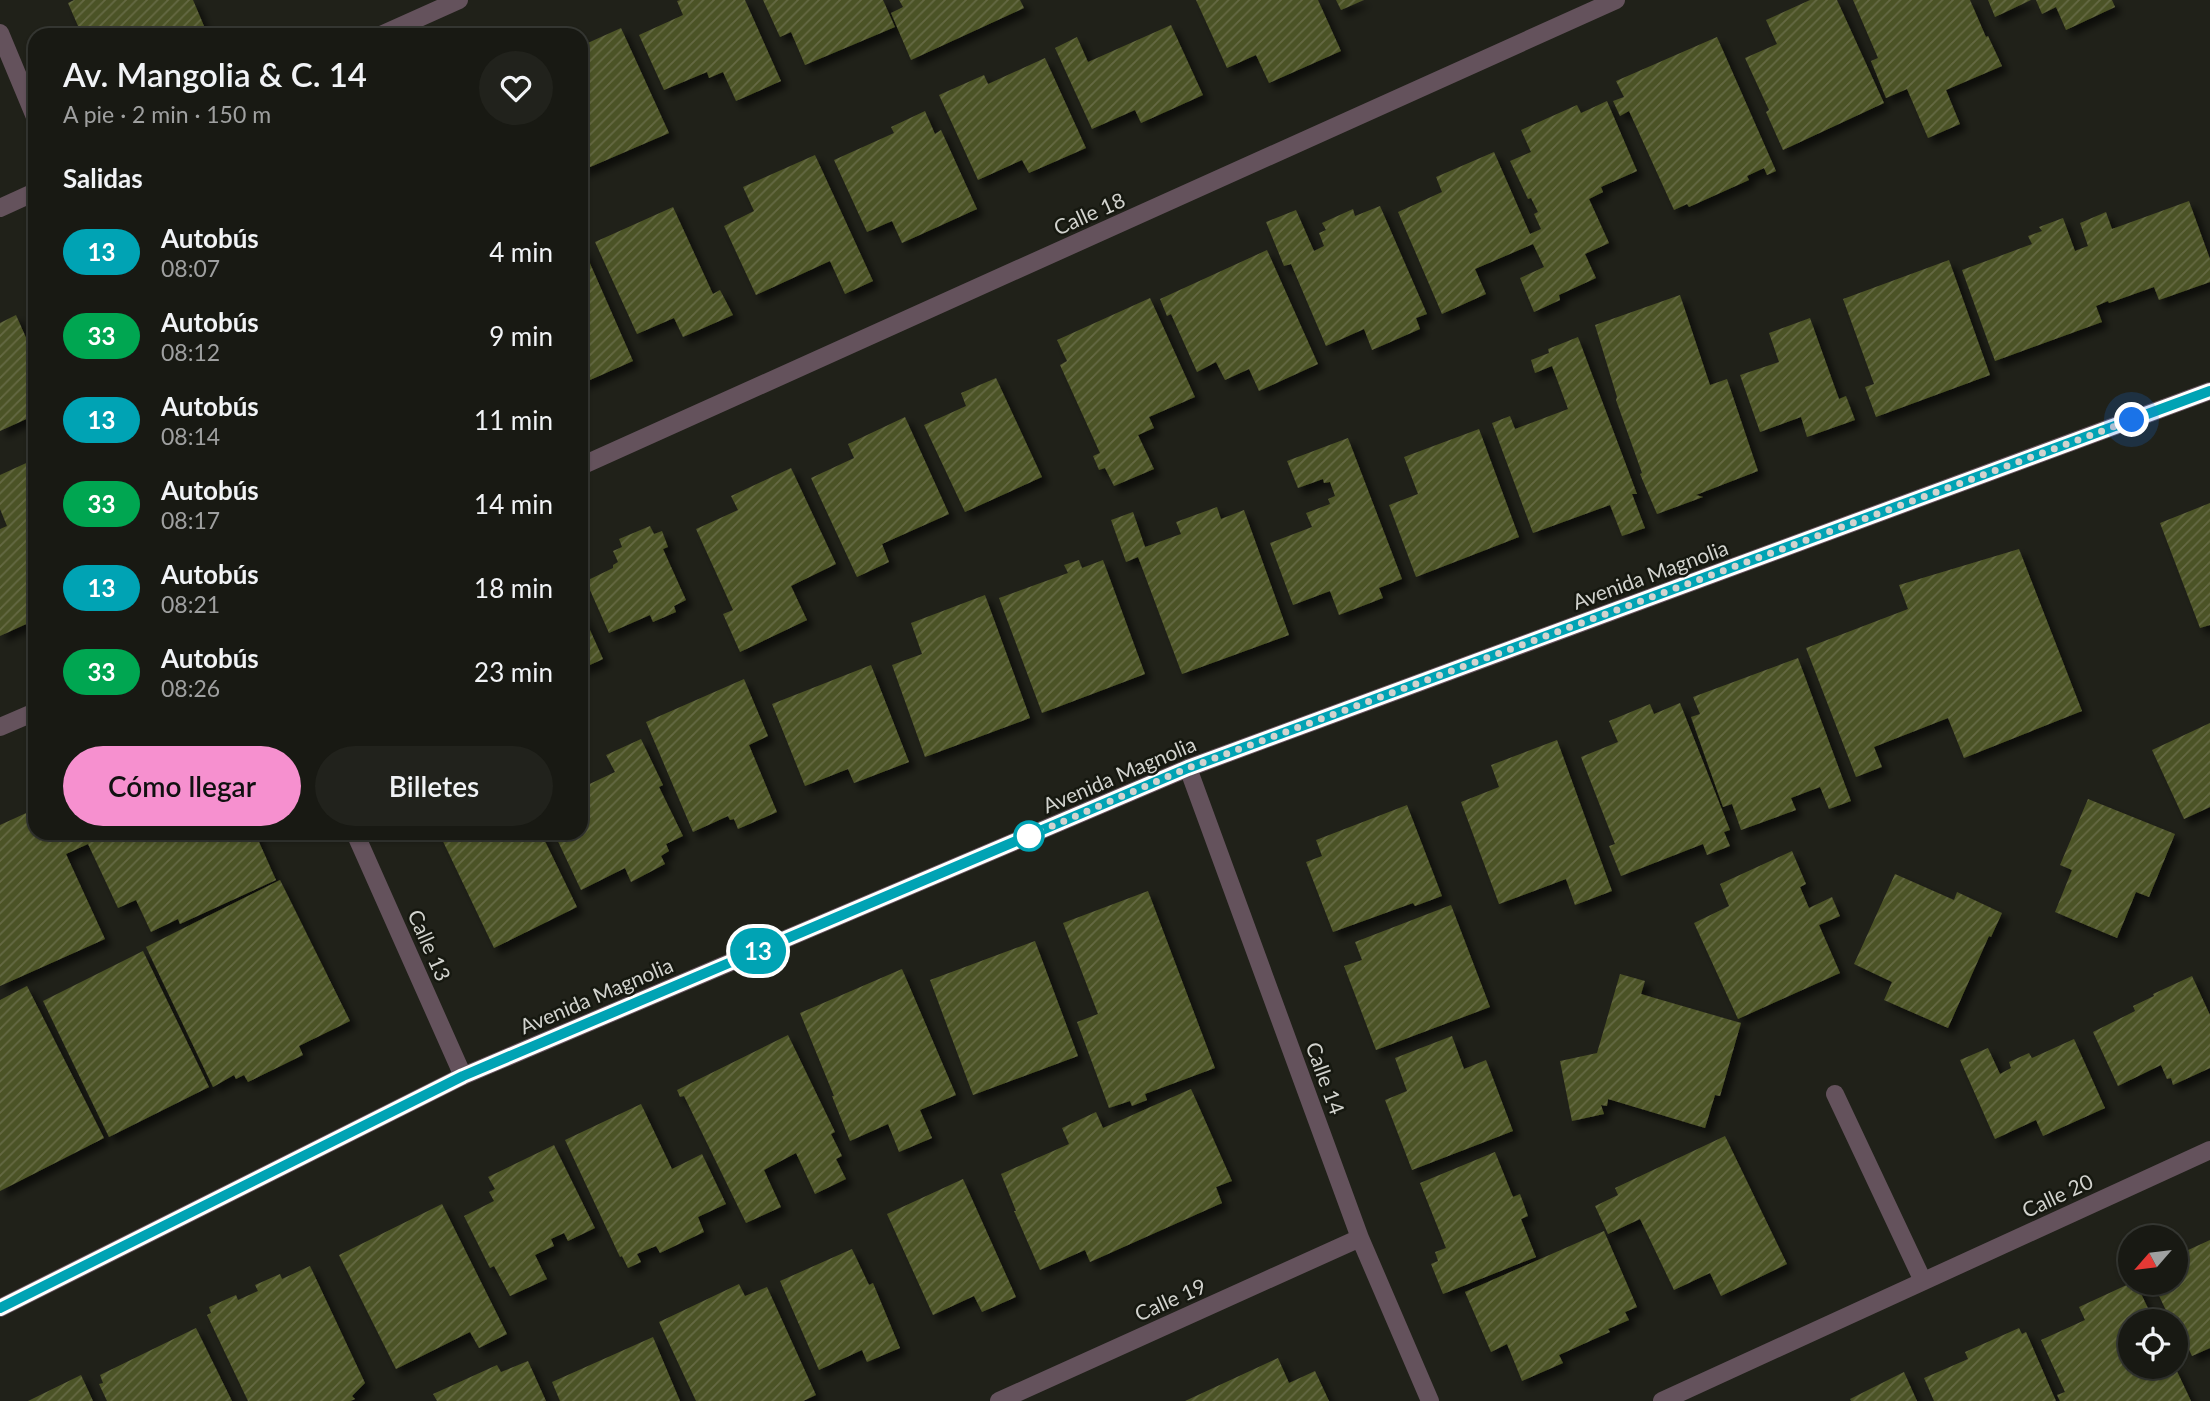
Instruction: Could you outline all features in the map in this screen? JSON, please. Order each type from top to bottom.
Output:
[{"type":"street","points":[[397,28],[459,0]]},
{"type":"street","name":"Calle 18","points":[[588,463],[1616,0]]},
{"type":"street","points":[[0,33],[28,100]]},
{"type":"street","points":[[0,208],[28,195]]},
{"type":"street","name":"Avenida Magnolia","points":[[0,1308],[463,1076],[1188,768],[2210,391]]},
{"type":"street","points":[[0,727],[28,715]]},
{"type":"street","name":"Calle 14","points":[[1188,768],[1360,1238],[1430,1401]]},
{"type":"street","name":"Calle 13","points":[[358,840],[463,1076]]},
{"type":"street","points":[[1835,1094],[1923,1281]]},
{"type":"street","name":"Calle 20","points":[[1662,1401],[2210,1150]]},
{"type":"street","name":"Calle 19","points":[[999,1401],[1360,1238]]},
{"type":"building","points":[[74,0],[193,0],[204,26],[79,28],[68,3]]},
{"type":"building","points":[[745,0],[781,81],[736,101],[723,72],[709,78],[707,72],[664,90],[639,35],[683,15],[677,1]]},
{"type":"building","points":[[763,0],[883,0],[895,27],[805,65],[791,32],[780,37]]},
{"type":"building","points":[[899,0],[1020,0],[1024,8],[911,60],[891,13],[903,7]]},
{"type":"building","points":[[1196,0],[1318,0],[1341,51],[1269,83],[1256,55],[1227,68]]},
{"type":"building","points":[[1336,0],[1364,0],[1341,10]]},
{"type":"building","points":[[1810,0],[1837,0],[1884,103],[1783,150],[1766,112],[1769,110],[1745,58],[1777,44],[1766,20]]},
{"type":"building","points":[[1853,0],[1970,0],[2002,66],[1946,90],[1960,124],[1928,138],[1907,89],[1886,98],[1871,61],[1878,58]]},
{"type":"building","points":[[1988,0],[2031,0],[1995,17]]},
{"type":"building","points":[[2036,0],[2112,0],[2115,7],[2066,30],[2056,7],[2042,14]]},
{"type":"building","points":[[1171,25],[1203,95],[1141,123],[1135,110],[1092,129],[1055,48],[1077,37],[1088,62]]},
{"type":"building","points":[[621,28],[669,133],[588,168],[588,43]]},
{"type":"building","points":[[1717,37],[1776,171],[1767,175],[1764,168],[1747,176],[1749,180],[1689,207],[1687,204],[1674,210],[1629,111],[1620,116],[1613,101],[1624,97],[1616,81]]},
{"type":"building","points":[[1045,58],[1086,148],[1029,173],[1022,160],[978,180],[939,95],[984,75],[988,84]]},
{"type":"building","points":[[1607,101],[1637,171],[1601,187],[1603,192],[1589,199],[1609,243],[1585,254],[1596,278],[1559,295],[1560,300],[1534,312],[1520,278],[1544,267],[1533,244],[1475,269],[1486,294],[1442,314],[1398,212],[1442,192],[1436,177],[1494,152],[1530,234],[1541,229],[1534,214],[1538,212],[1531,198],[1528,199],[1510,161],[1531,152],[1521,130],[1577,105],[1581,113]]},
{"type":"building","points":[[925,111],[935,134],[941,130],[977,209],[902,243],[892,221],[867,232],[834,160],[894,133],[891,127]]},
{"type":"building","points":[[815,155],[873,281],[845,294],[830,261],[756,295],[724,226],[754,211],[743,187]]},
{"type":"building","points":[[2189,201],[2210,259],[2210,282],[2159,300],[2154,287],[2109,303],[2108,301],[2096,306],[2102,322],[1995,361],[1962,270],[2032,244],[2028,236],[2042,231],[2039,227],[2063,218],[2075,251],[2088,246],[2080,223],[2106,212],[2112,229]]},
{"type":"building","points":[[1380,206],[1427,314],[1416,318],[1420,329],[1372,350],[1364,329],[1326,346],[1291,264],[1284,266],[1266,222],[1296,210],[1314,251],[1324,246],[1319,233],[1326,230],[1322,223],[1353,209],[1355,216]]},
{"type":"building","points":[[673,207],[713,294],[720,290],[733,315],[683,337],[674,318],[637,334],[595,242]]},
{"type":"building","points":[[1267,250],[1318,364],[1259,391],[1249,369],[1225,380],[1216,362],[1197,372],[1171,314],[1167,316],[1160,299]]},
{"type":"building","points":[[588,259],[633,361],[588,381]]},
{"type":"building","points":[[1949,260],[1990,375],[1876,417],[1865,387],[1874,384],[1843,299]]},
{"type":"building","points":[[1680,295],[1710,385],[1727,379],[1758,471],[1696,495],[1703,497],[1657,514],[1640,474],[1642,473],[1616,400],[1595,325]]},
{"type":"building","points":[[1150,298],[1195,397],[1149,417],[1154,428],[1138,435],[1154,469],[1114,486],[1105,468],[1099,470],[1093,456],[1100,453],[1060,365],[1067,361],[1057,340]]},
{"type":"building","points":[[16,315],[28,342],[28,418],[0,431],[0,323]]},
{"type":"building","points":[[1810,318],[1839,399],[1846,396],[1855,420],[1807,437],[1801,417],[1760,432],[1740,375],[1779,362],[1769,333]]},
{"type":"building","points":[[1578,337],[1637,494],[1632,494],[1645,528],[1622,536],[1610,505],[1533,533],[1492,423],[1510,416],[1515,429],[1568,409],[1552,366],[1535,373],[1531,360],[1549,353],[1548,349]]},
{"type":"building","points":[[996,378],[1042,477],[965,512],[924,425],[966,406],[961,393]]},
{"type":"building","points":[[905,417],[949,514],[882,544],[889,562],[857,577],[811,478],[854,458],[848,444]]},
{"type":"building","points":[[1479,429],[1519,537],[1416,577],[1389,505],[1418,494],[1404,457]]},
{"type":"building","points":[[1348,438],[1402,579],[1379,588],[1383,598],[1339,615],[1330,591],[1293,605],[1270,543],[1312,527],[1306,513],[1330,504],[1328,499],[1335,496],[1330,482],[1324,483],[1323,479],[1298,488],[1287,461]]},
{"type":"building","points":[[28,462],[28,623],[0,636],[0,529],[7,526],[0,509],[0,475]]},
{"type":"building","points":[[791,468],[836,564],[791,586],[807,620],[740,652],[723,614],[733,610],[696,529],[738,510],[731,496]]},
{"type":"building","points":[[2210,503],[2210,625],[2200,628],[2160,523]]},
{"type":"building","points":[[1217,507],[1221,519],[1244,510],[1289,635],[1182,674],[1138,557],[1126,562],[1111,520],[1133,512],[1145,547],[1181,534],[1176,522]]},
{"type":"building","points":[[650,526],[654,534],[662,531],[668,547],[663,549],[686,600],[674,606],[676,612],[653,622],[650,615],[609,633],[588,580],[613,568],[618,562],[613,551],[622,547],[619,539]]},
{"type":"building","points":[[2019,549],[2082,711],[1964,758],[1948,718],[1874,747],[1882,767],[1856,777],[1806,648],[1908,609],[1899,585]]},
{"type":"building","points":[[1079,560],[1082,568],[1103,560],[1145,674],[1042,713],[999,598],[1068,573],[1064,565]]},
{"type":"building","points":[[985,595],[1030,718],[925,757],[892,665],[922,654],[911,623]]},
{"type":"building","points":[[588,626],[603,659],[588,666]]},
{"type":"building","points":[[1798,658],[1851,801],[1829,809],[1820,787],[1791,798],[1796,810],[1741,830],[1732,804],[1723,807],[1691,717],[1700,714],[1693,697]]},
{"type":"building","points":[[871,665],[909,762],[854,783],[848,769],[805,786],[772,704]]},
{"type":"building","points":[[744,679],[768,736],[749,745],[777,812],[738,829],[734,819],[730,820],[728,816],[693,832],[646,722]]},
{"type":"building","points":[[1680,703],[1730,830],[1724,832],[1730,846],[1707,855],[1703,844],[1621,876],[1609,846],[1615,844],[1581,757],[1618,742],[1609,721],[1650,704],[1654,714]]},
{"type":"building","points":[[2210,723],[2210,807],[2184,819],[2152,750]]},
{"type":"building","points":[[641,739],[663,785],[659,787],[683,836],[666,844],[669,851],[661,856],[665,864],[631,882],[625,868],[581,890],[557,840],[588,840],[588,785],[615,772],[606,755]]},
{"type":"building","points":[[1557,740],[1612,891],[1575,905],[1566,879],[1499,904],[1461,802],[1499,787],[1491,765]]},
{"type":"building","points":[[2088,799],[2175,834],[2149,897],[2136,892],[2117,938],[2055,912],[2072,870],[2060,865]]},
{"type":"building","points":[[1407,805],[1442,896],[1415,906],[1413,903],[1333,932],[1306,862],[1322,856],[1316,840]]},
{"type":"building","points":[[28,812],[28,840],[258,840],[276,880],[180,924],[178,919],[151,932],[136,900],[118,908],[88,844],[66,854],[105,939],[0,986],[0,825]]},
{"type":"building","points":[[442,840],[544,840],[577,907],[494,948]]},
{"type":"building","points":[[1792,851],[1806,884],[1800,887],[1809,908],[1832,897],[1840,916],[1819,925],[1840,973],[1738,1019],[1694,923],[1729,906],[1720,884]]},
{"type":"building","points":[[1895,874],[1954,900],[1957,892],[2002,913],[1948,1028],[1884,1000],[1892,982],[1854,964]]},
{"type":"building","points":[[280,880],[350,1021],[299,1046],[303,1055],[248,1082],[244,1075],[236,1079],[234,1075],[213,1087],[146,947]]},
{"type":"building","points":[[1148,891],[1215,1068],[1145,1094],[1147,1100],[1132,1106],[1130,1101],[1109,1108],[1077,1022],[1098,1014],[1063,923]]},
{"type":"building","points":[[1451,905],[1490,1007],[1376,1050],[1344,966],[1362,960],[1355,942]]},
{"type":"building","points":[[1035,941],[1078,1056],[973,1095],[930,980]]},
{"type":"building","points":[[143,951],[209,1087],[109,1137],[43,1001]]},
{"type":"building","points":[[902,969],[956,1095],[920,1110],[932,1138],[899,1152],[888,1124],[850,1141],[800,1013]]},
{"type":"building","points":[[1620,974],[1645,981],[1641,994],[1741,1023],[1720,1096],[1715,1095],[1705,1128],[1608,1099],[1607,1106],[1601,1105],[1604,1114],[1572,1121],[1560,1061],[1597,1053]]},
{"type":"building","points":[[2192,976],[2210,1015],[2210,1068],[2173,1085],[2161,1065],[2118,1086],[2093,1032],[2135,1011],[2133,1006],[2154,996],[2153,994]]},
{"type":"building","points":[[27,986],[104,1138],[0,1191],[0,1000]]},
{"type":"building","points":[[788,1035],[835,1132],[831,1134],[842,1156],[836,1159],[846,1179],[815,1194],[796,1153],[764,1170],[781,1207],[746,1223],[684,1096],[680,1097],[677,1090]]},
{"type":"building","points":[[1452,1036],[1464,1069],[1486,1060],[1513,1131],[1412,1170],[1385,1100],[1407,1091],[1395,1058]]},
{"type":"building","points":[[2074,1039],[2105,1108],[2043,1136],[2036,1120],[1995,1139],[1960,1060],[1988,1048],[2000,1074],[2011,1068],[2009,1062],[2029,1053],[2032,1058]]},
{"type":"building","points":[[1191,1089],[1232,1181],[1216,1187],[1222,1203],[1090,1262],[1085,1250],[1040,1270],[1001,1174],[1069,1144],[1062,1128],[1096,1112],[1103,1128]]},
{"type":"building","points":[[641,1104],[672,1169],[702,1154],[726,1204],[698,1217],[704,1232],[660,1253],[656,1246],[637,1254],[641,1262],[628,1268],[622,1256],[620,1257],[565,1140]]},
{"type":"building","points":[[1725,1136],[1787,1264],[1721,1296],[1710,1273],[1674,1290],[1640,1219],[1608,1234],[1595,1206],[1618,1195],[1615,1188]]},
{"type":"building","points":[[554,1145],[595,1228],[568,1241],[564,1233],[551,1239],[554,1246],[535,1255],[547,1279],[510,1296],[494,1266],[490,1268],[464,1216],[494,1201],[489,1192],[495,1189],[488,1177]]},
{"type":"building","points":[[1495,1152],[1513,1197],[1520,1194],[1528,1216],[1521,1219],[1536,1257],[1443,1294],[1431,1264],[1438,1261],[1435,1252],[1446,1248],[1420,1183]]},
{"type":"building","points":[[963,1179],[1016,1297],[982,1312],[974,1296],[933,1315],[887,1214]]},
{"type":"building","points":[[442,1204],[507,1334],[479,1348],[470,1332],[396,1369],[339,1255]]},
{"type":"building","points":[[1604,1231],[1637,1307],[1625,1312],[1629,1320],[1608,1329],[1610,1332],[1559,1355],[1563,1363],[1522,1381],[1507,1344],[1491,1352],[1465,1292]]},
{"type":"building","points":[[2210,1240],[2210,1348],[2192,1356],[2188,1347],[2188,1309],[2165,1309],[2159,1295],[2188,1295],[2188,1250]]},
{"type":"building","points":[[852,1249],[869,1285],[873,1283],[900,1348],[867,1362],[862,1350],[819,1370],[780,1281]]},
{"type":"building","points":[[310,1266],[365,1383],[352,1396],[355,1399],[350,1401],[248,1401],[207,1315],[211,1313],[209,1307],[236,1295],[238,1300],[258,1291],[255,1285],[280,1274],[282,1279]]},
{"type":"building","points":[[739,1284],[745,1296],[767,1287],[816,1395],[803,1401],[696,1401],[659,1322]]},
{"type":"building","points":[[2118,1289],[2118,1295],[2142,1295],[2148,1309],[2118,1309],[2118,1379],[2181,1379],[2191,1401],[2060,1401],[2057,1395],[2065,1392],[2041,1340],[2085,1320],[2079,1307]]},
{"type":"building","points":[[196,1328],[232,1401],[107,1401],[99,1384],[103,1383],[100,1375]]},
{"type":"building","points":[[2019,1328],[2022,1334],[2026,1332],[2056,1401],[1934,1401],[1924,1378],[1968,1359],[1965,1352]]},
{"type":"building","points":[[653,1337],[680,1401],[560,1401],[552,1382]]},
{"type":"building","points":[[1278,1358],[1289,1383],[1315,1371],[1329,1401],[1185,1401]]},
{"type":"building","points":[[528,1361],[546,1401],[437,1401],[433,1394],[497,1365],[501,1372]]},
{"type":"building","points":[[1904,1372],[1917,1401],[1851,1401],[1850,1399]]},
{"type":"building","points":[[81,1375],[93,1401],[28,1401]]},
{"type":"bus line","name":"13","points":[[0,1308],[463,1076],[1188,768],[2210,391]]},
{"type":"route","points":[[1029,836],[1188,768],[2132,420]]}]
